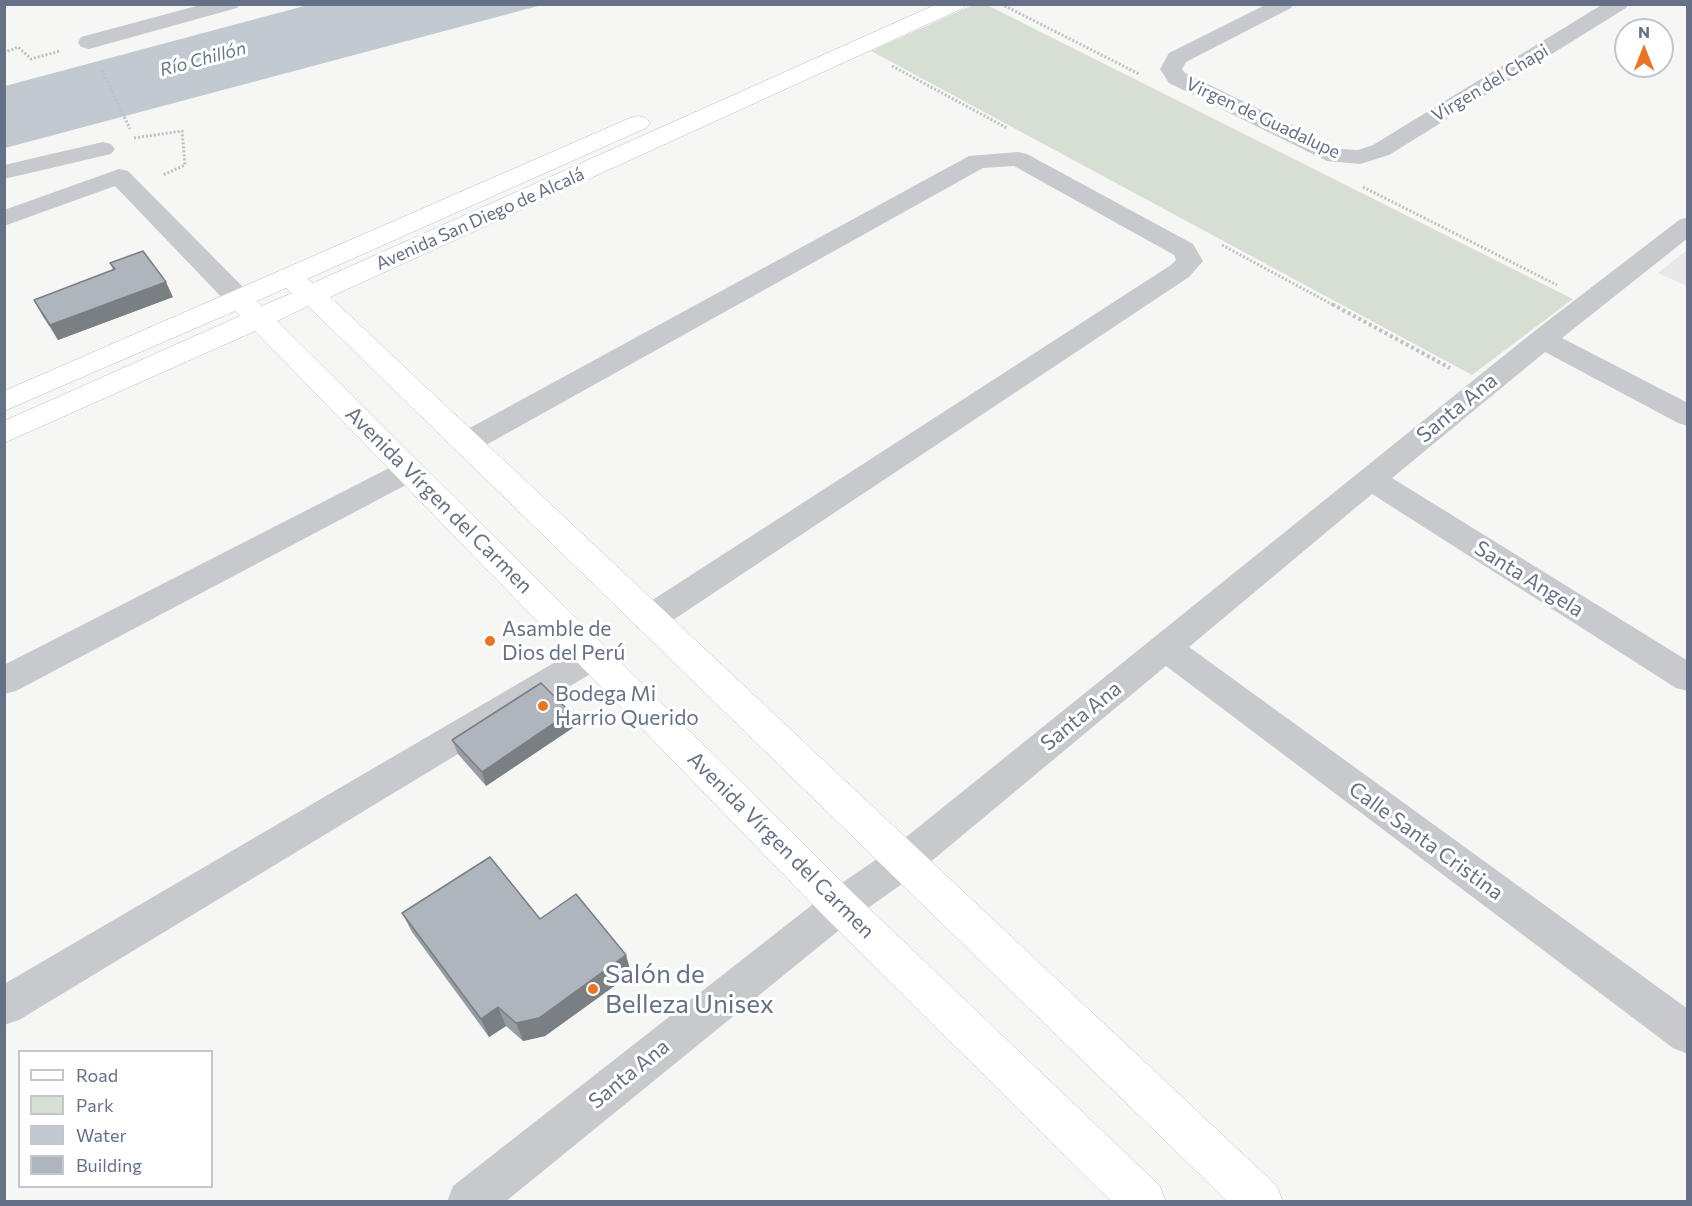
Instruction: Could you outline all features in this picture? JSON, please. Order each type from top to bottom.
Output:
[{"type":"main road","name":"Avenida San Diego de Alcalá","points":[[4,433],[520,175],[913,10],[956,4]]},
{"type":"main road","name":"Avenida San Diego de Alcalá","points":[[300,286],[542,191],[913,10]]},
{"type":"main road","points":[[520,175],[542,191]]},
{"type":"main road","points":[[300,286],[1261,1202]]},
{"type":"main road","name":"Avenida San Diego de Alcalá","points":[[4,402],[249,309]]},
{"type":"main road","name":"Avenida Vírgen del Carmen","points":[[249,309],[840,906],[1144,1202]]},
{"type":"street","points":[[93,51],[230,4]]},
{"type":"street","name":"Virgen de Guadalupe","points":[[1284,4],[1177,58],[1171,69],[1177,78],[1336,156],[1360,157]]},
{"type":"street","name":"Virgen del Chapi","points":[[1360,157],[1381,150],[1619,4]]},
{"type":"street","points":[[4,172],[103,149]]},
{"type":"street","points":[[466,443],[978,161],[1018,159],[1184,250],[1190,261],[1180,272],[649,619]]},
{"type":"street","name":"Avenida Vírgen del Carmen","points":[[4,219],[119,176],[249,309]]},
{"type":"street","name":"Santa Ana","points":[[469,1202],[840,906],[903,862],[1542,339],[1688,225]]},
{"type":"street","points":[[1542,339],[1688,416]]},
{"type":"street","points":[[4,681],[410,470]]},
{"type":"street","name":"Santa Angela","points":[[1371,479],[1688,678]]},
{"type":"street","name":"Calle Santa Cristina","points":[[1165,647],[1688,1034]]},
{"type":"street","points":[[4,1006],[593,656]]},
{"type":"path","points":[[4,53],[18,47],[31,59]]},
{"type":"path","points":[[93,51],[133,134]]},
{"type":"path","points":[[135,139],[182,131],[185,165]]},
{"type":"shaded area","points":[[1687,250],[1687,286],[1658,273]]},
{"type":"green space","points":[[975,4],[987,5],[1573,299],[1472,375],[871,51]]},
{"type":"water","name":"Río Chillón","points":[[308,5],[542,5],[5,148],[5,86]]},
{"type":"building","points":[[143,251],[166,282],[50,325],[34,300],[115,269],[110,263]]},
{"type":"building","points":[[541,683],[570,712],[482,772],[452,740]]},
{"type":"building","points":[[490,857],[540,919],[576,894],[626,955],[539,1018],[516,1023],[498,1007],[481,1019],[402,913]]},
{"type":"place","name":"Asamble de Dios del Perú","points":[[490,641]]},
{"type":"place","name":"Bodega Mi Harrio Querido","points":[[543,706]]},
{"type":"place","name":"Salón de Belleza Unisex","points":[[593,989]]}]
